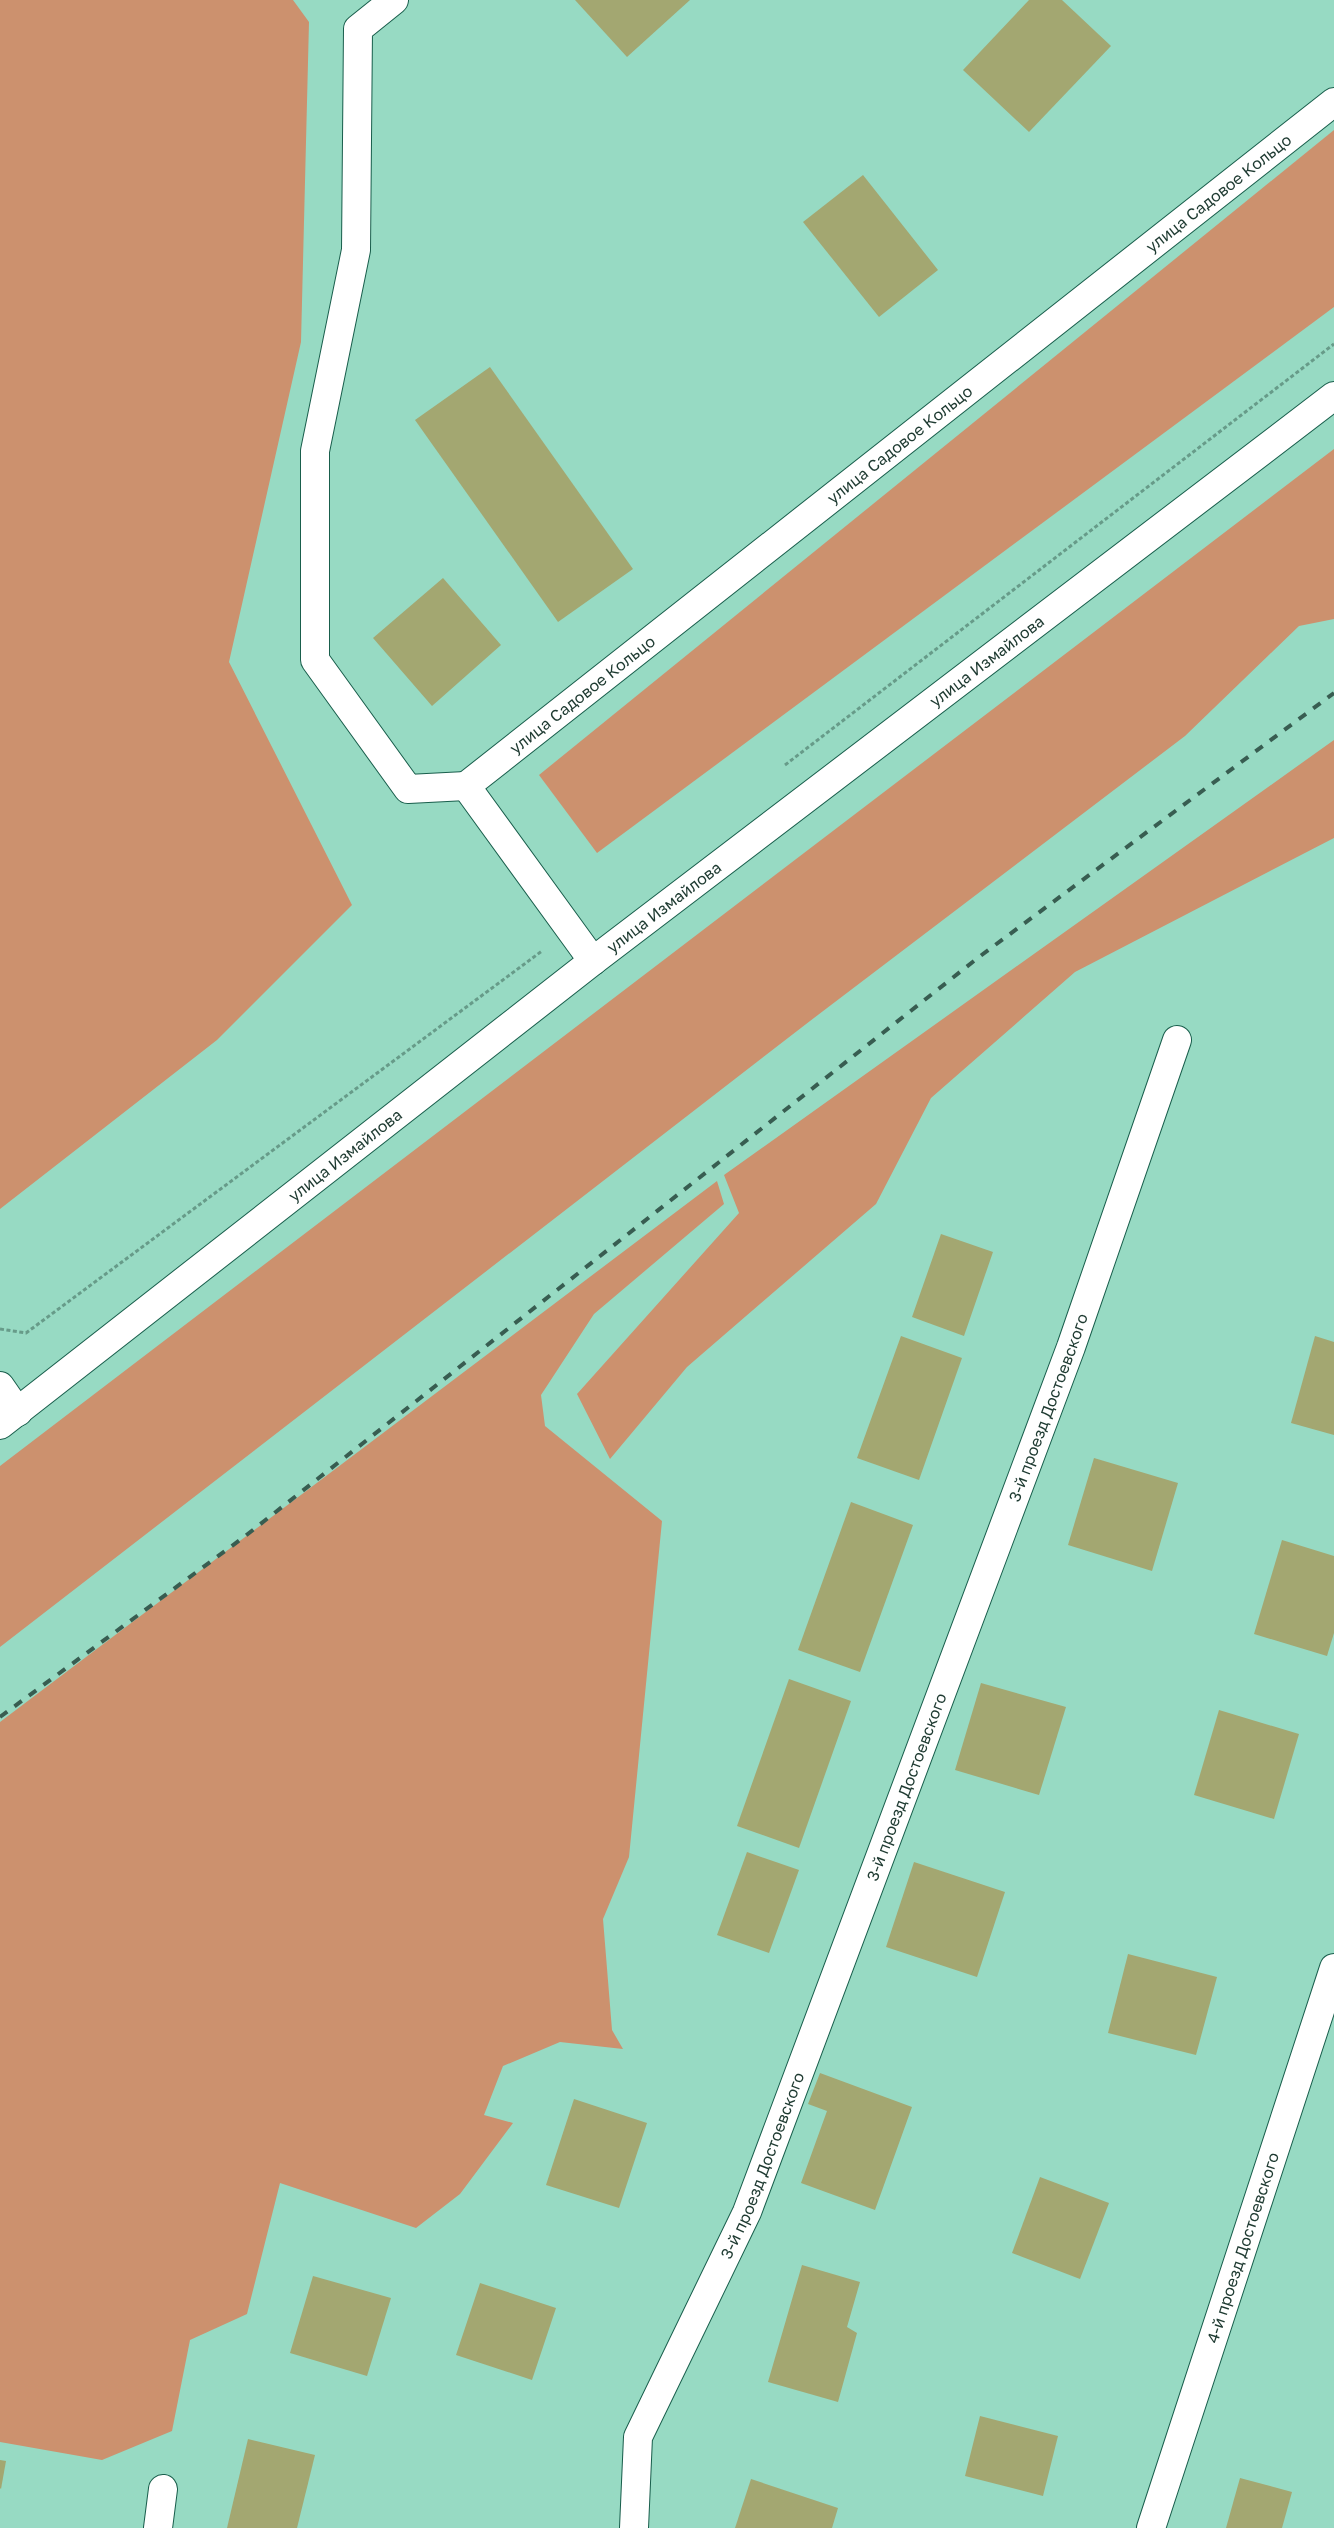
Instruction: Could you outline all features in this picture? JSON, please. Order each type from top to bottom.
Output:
[{"type":"street","points":[[394,0],[358,29],[356,250],[315,451],[315,660],[408,789],[466,786],[593,961]]},
{"type":"street","name":"улица Садовое Кольцо","points":[[466,786],[1334,102]]},
{"type":"street","name":"улица Измайлова","points":[[9,1418],[593,961],[1334,396]]},
{"type":"street","name":"3-й проезд Достоевского","points":[[634,2528],[638,2437],[746,2212],[1071,1347],[1177,1040]]},
{"type":"street","points":[[0,1386],[9,1418]]},
{"type":"street","name":"4-й проезд Достоевского","points":[[1151,2528],[1334,1968]]},
{"type":"street","points":[[158,2528],[163,2490]]},
{"type":"path","points":[[783,767],[1334,344]]},
{"type":"path","points":[[0,1329],[26,1333],[571,930]]},
{"type":"shaded area","points":[[0,0],[293,0],[309,22],[301,342],[229,662],[352,905],[217,1040],[0,1209]]},
{"type":"shaded area","points":[[1334,130],[1334,307],[597,853],[539,775]]},
{"type":"shaded area","points":[[1334,449],[1334,619],[1299,626],[1185,736],[810,1021],[0,1647],[0,1466]]},
{"type":"shaded area","points":[[1334,740],[1334,838],[1075,972],[931,1098],[876,1204],[687,1367],[610,1459],[577,1394],[739,1213],[724,1175]]},
{"type":"shaded area","points":[[717,1181],[724,1204],[594,1314],[541,1395],[545,1426],[662,1521],[629,1857],[603,1919],[612,2030],[623,2049],[560,2042],[503,2066],[484,2115],[513,2123],[460,2194],[416,2228],[280,2183],[247,2314],[190,2340],[172,2431],[102,2460],[0,2442],[0,1722]]},
{"type":"building","points":[[575,0],[690,0],[627,57]]},
{"type":"building","points":[[1029,0],[1062,0],[1111,46],[1029,132],[963,70]]},
{"type":"building","points":[[863,175],[938,270],[879,317],[803,222]]},
{"type":"building","points":[[490,367],[633,569],[558,622],[415,420]]},
{"type":"building","points":[[443,578],[501,645],[432,706],[373,638]]},
{"type":"building","points":[[941,1234],[993,1252],[964,1336],[912,1317]]},
{"type":"building","points":[[901,1336],[962,1358],[919,1480],[857,1458]]},
{"type":"building","points":[[1315,1336],[1334,1342],[1334,1435],[1291,1423]]},
{"type":"building","points":[[1094,1458],[1178,1483],[1152,1571],[1068,1545]]},
{"type":"building","points":[[851,1502],[913,1525],[860,1672],[798,1650]]},
{"type":"building","points":[[1282,1540],[1334,1556],[1334,1633],[1327,1656],[1254,1634]]},
{"type":"building","points":[[789,1679],[851,1701],[799,1848],[737,1826]]},
{"type":"building","points":[[981,1683],[1066,1707],[1039,1795],[955,1770]]},
{"type":"building","points":[[1219,1710],[1299,1734],[1274,1819],[1194,1795]]},
{"type":"building","points":[[747,1852],[799,1870],[769,1953],[717,1935]]},
{"type":"building","points":[[914,1862],[1005,1892],[977,1977],[886,1947]]},
{"type":"building","points":[[1128,1954],[1217,1977],[1196,2055],[1108,2033]]},
{"type":"building","points":[[820,2073],[912,2107],[875,2210],[801,2183],[827,2111],[808,2104]]},
{"type":"building","points":[[574,2099],[647,2123],[619,2208],[546,2185]]},
{"type":"building","points":[[1040,2177],[1109,2203],[1080,2279],[1012,2253]]},
{"type":"building","points":[[802,2265],[860,2282],[847,2327],[857,2333],[838,2402],[768,2382]]},
{"type":"building","points":[[313,2276],[391,2298],[367,2376],[290,2353]]},
{"type":"building","points":[[480,2283],[556,2308],[532,2380],[456,2355]]},
{"type":"building","points":[[980,2416],[1058,2436],[1043,2496],[965,2476]]},
{"type":"building","points":[[248,2439],[315,2455],[297,2528],[227,2528]]},
{"type":"building","points":[[0,2460],[6,2461],[1,2489],[0,2488]]},
{"type":"building","points":[[1240,2478],[1292,2492],[1282,2528],[1226,2528]]},
{"type":"building","points":[[751,2479],[838,2508],[832,2528],[735,2528]]},
{"type":"railway","points":[[0,1717],[244,1537],[979,957],[1334,693]]}]
